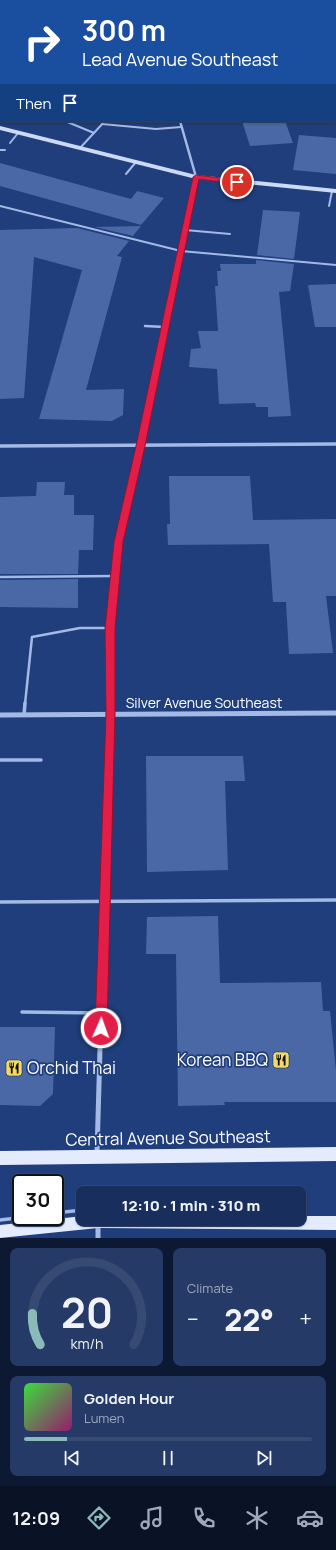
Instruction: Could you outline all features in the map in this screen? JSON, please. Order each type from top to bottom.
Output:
[{"type":"main road","points":[[0,128],[196,177],[334,191]]},
{"type":"main road","name":"Central Avenue Southeast","points":[[0,1158],[336,1154]]},
{"type":"main road","points":[[0,1232],[76,1223]]},
{"type":"main road","points":[[306,1223],[336,1223]]},
{"type":"street","points":[[97,1157],[110,714],[110,628],[118,542],[140,446],[196,177],[180,122]]},
{"type":"street","points":[[0,446],[336,444]]},
{"type":"street","name":"Silver Avenue Southeast","points":[[0,715],[336,713]]},
{"type":"street","points":[[98,1226],[98,1238]]},
{"type":"lane","points":[[67,122],[94,133]]},
{"type":"lane","points":[[80,148],[102,124],[156,129],[182,128]]},
{"type":"lane","points":[[10,143],[18,133]]},
{"type":"lane","points":[[0,150],[5,150]]},
{"type":"lane","points":[[126,174],[136,162]]},
{"type":"lane","points":[[234,198],[237,182]]},
{"type":"lane","points":[[329,206],[334,191]]},
{"type":"lane","points":[[0,206],[181,251],[336,265]]},
{"type":"lane","points":[[60,226],[63,221]]},
{"type":"lane","points":[[185,230],[230,234]]},
{"type":"lane","points":[[145,326],[165,327]]},
{"type":"lane","points":[[0,577],[115,576]]},
{"type":"lane","points":[[24,715],[32,637],[80,628],[110,628]]},
{"type":"lane","points":[[0,760],[41,760]]},
{"type":"lane","points":[[0,902],[336,900]]},
{"type":"lane","points":[[22,1012],[102,1013]]},
{"type":"lane","points":[[64,1213],[76,1211]]},
{"type":"lane","points":[[0,1220],[12,1219]]},
{"type":"building","points":[[242,122],[285,122],[293,143],[250,146]]},
{"type":"building","points":[[299,135],[336,138],[336,174],[293,170]]},
{"type":"building","points":[[0,163],[131,199],[137,191],[164,198],[141,225],[0,186]]},
{"type":"building","points":[[263,210],[300,212],[294,259],[257,255]]},
{"type":"building","points":[[141,226],[133,236],[95,227]]},
{"type":"building","points":[[77,228],[129,241],[117,256],[122,257],[86,390],[124,389],[123,415],[112,421],[39,419],[82,270],[34,257],[24,398],[0,399],[0,230]]},
{"type":"building","points":[[256,260],[294,264],[290,291],[279,292],[291,416],[268,417],[268,407],[256,407],[255,403],[219,404],[217,369],[189,367],[191,349],[201,348],[198,331],[218,331],[215,286],[218,286],[217,271],[221,271],[220,264],[256,264]]},
{"type":"building","points":[[336,284],[336,327],[315,327],[308,285]]},
{"type":"building","points":[[169,476],[250,476],[253,520],[336,519],[336,596],[326,596],[333,653],[289,654],[286,602],[273,602],[269,544],[168,545],[167,524],[170,524]]},
{"type":"building","points":[[37,482],[65,482],[64,495],[74,495],[74,515],[94,515],[93,550],[79,550],[78,574],[0,574],[0,497],[36,496]]},
{"type":"building","points":[[78,579],[78,608],[0,607],[0,580]]},
{"type":"building","points":[[146,756],[243,756],[245,781],[225,781],[228,870],[147,872]]},
{"type":"building","points":[[218,916],[220,983],[321,982],[323,1011],[330,1011],[336,1071],[336,1102],[224,1102],[225,1105],[178,1106],[176,954],[146,954],[147,917]]},
{"type":"building","points":[[0,1027],[55,1027],[53,1094],[40,1106],[0,1105]]},
{"type":"place","name":"Korean BBQ","points":[[281,1060]]},
{"type":"place","name":"Orchid Thai","points":[[14,1068]]},
{"type":"route","points":[[101,1028],[110,714],[110,628],[118,542],[140,446],[196,177],[237,182]]}]
